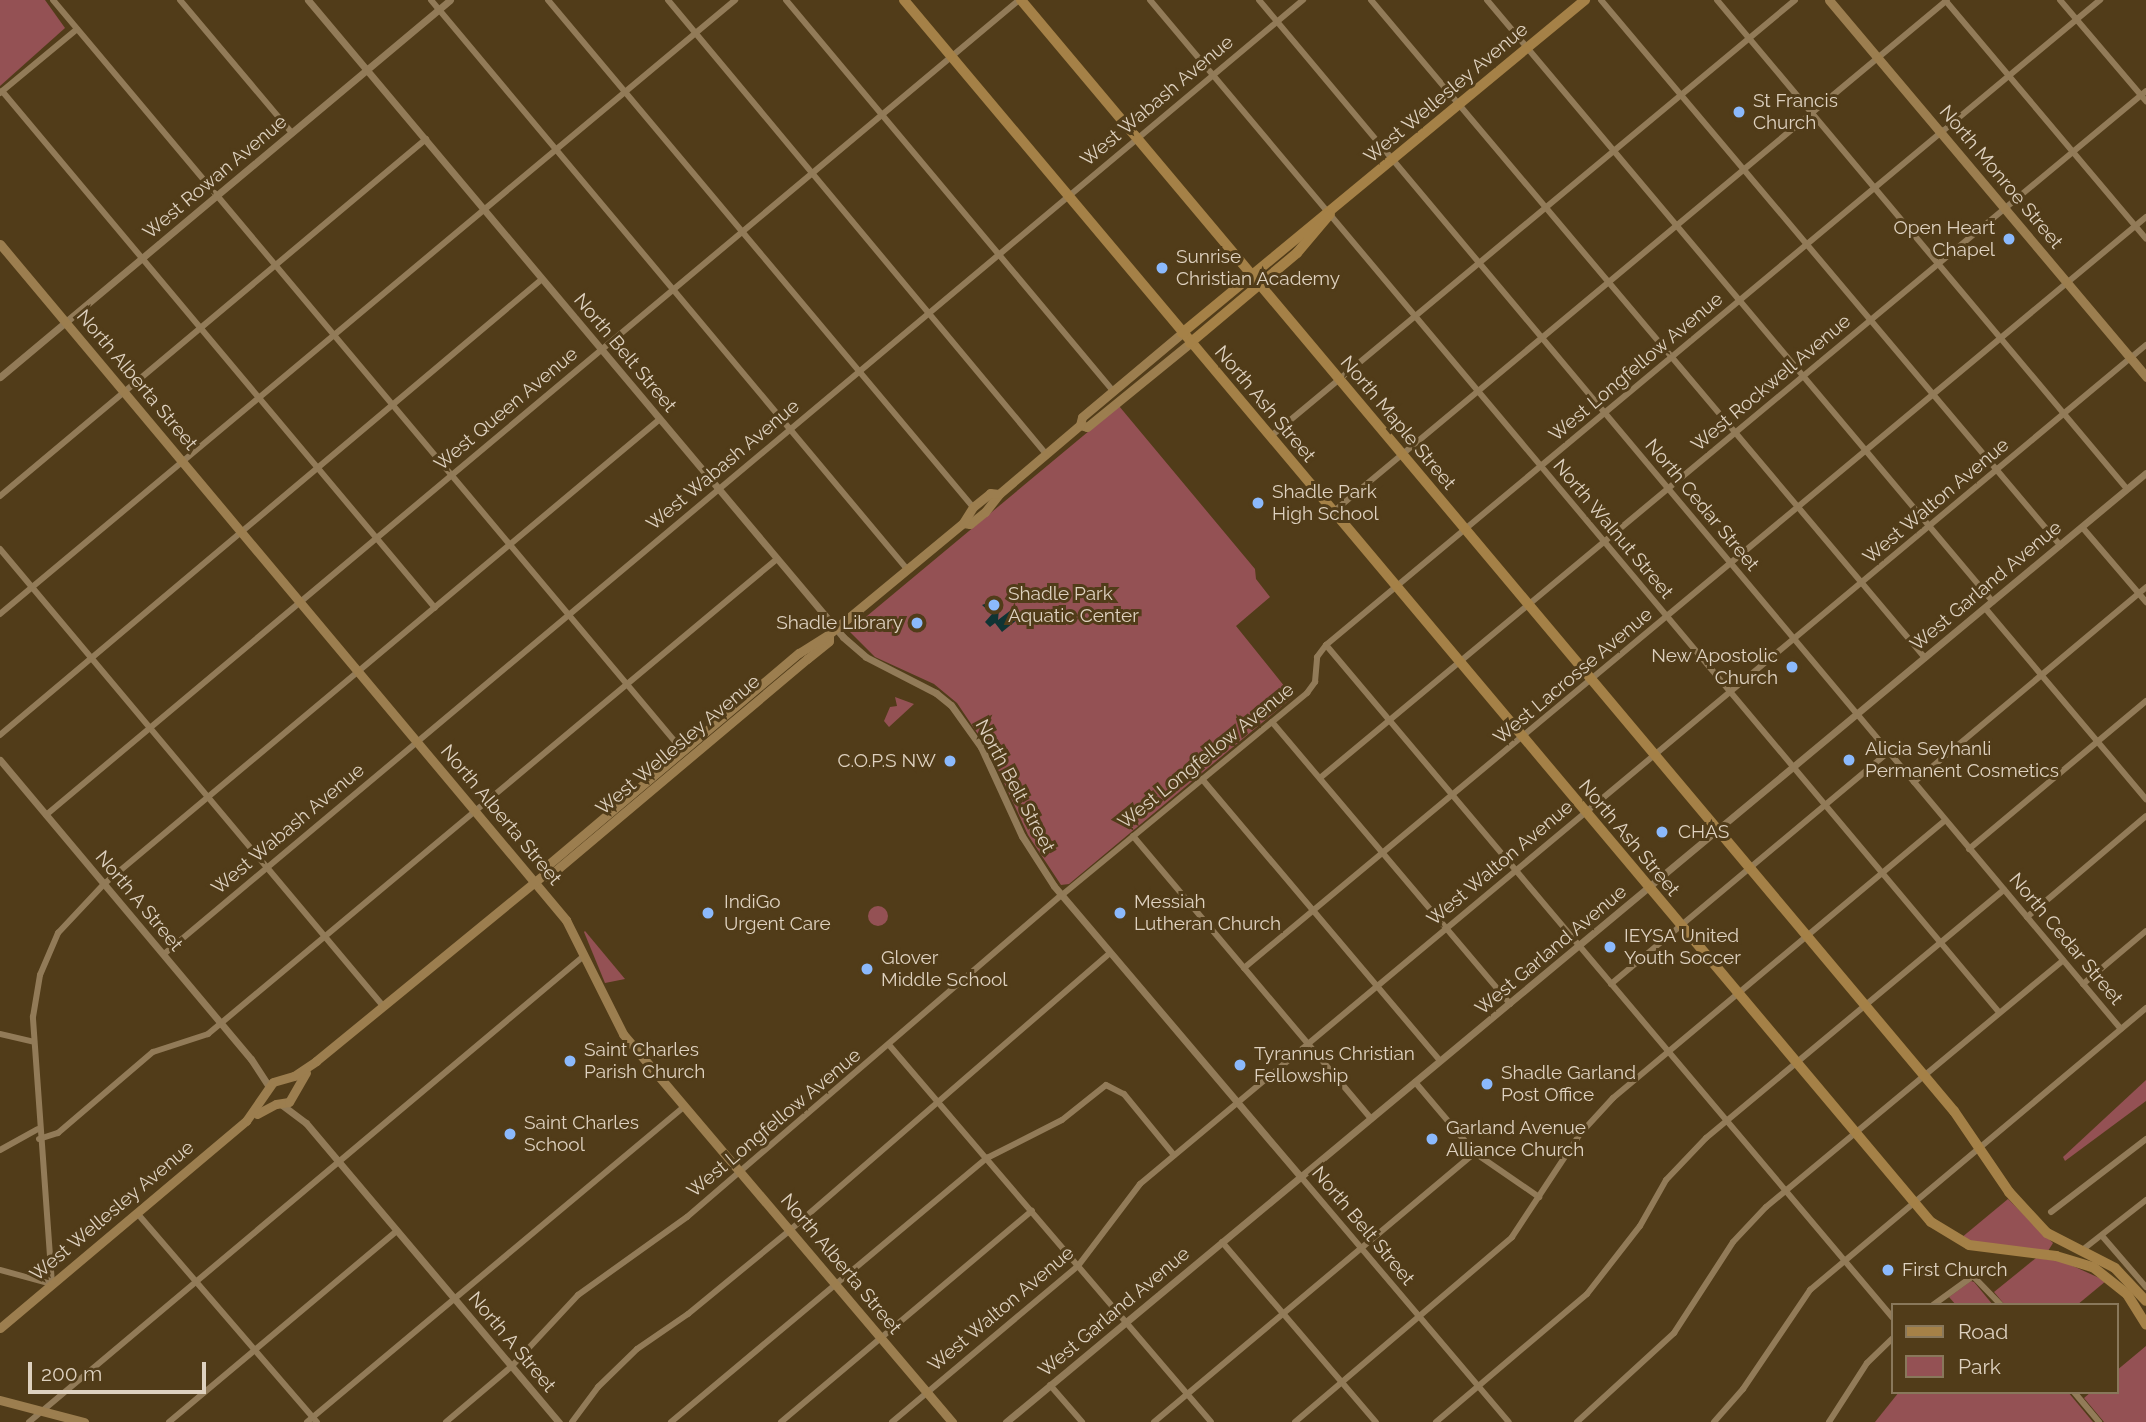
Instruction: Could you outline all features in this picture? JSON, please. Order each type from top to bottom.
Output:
[{"type":"main road","name":"North Ash Street","points":[[904,0],[1913,1203],[1931,1222],[1969,1245],[2065,1257],[2093,1267],[2127,1294],[2146,1325]]},
{"type":"main road","name":"North Maple Street","points":[[1020,0],[1924,1075],[1980,1147],[2009,1192],[2039,1226],[2115,1268],[2146,1301]]},
{"type":"main road","name":"West Wellesley Avenue","points":[[963,523],[970,524],[985,512],[999,494],[1046,454],[1190,343],[1331,214],[1585,0]]},
{"type":"main road","name":"North Monroe Street","points":[[1829,0],[2146,377]]},
{"type":"main road","name":"North Alberta Street","points":[[0,244],[476,811],[539,878],[586,954],[614,1022],[952,1422]]},
{"type":"main road","name":"West Wellesley Avenue","points":[[1083,426],[1082,417],[1182,333],[1256,280]]},
{"type":"main road","name":"West Wellesley Avenue","points":[[246,1121],[268,1091],[281,1080],[316,1061],[539,878],[543,869],[682,751],[963,523],[973,507],[990,493],[999,494]]},
{"type":"main road","name":"West Wellesley Avenue","points":[[539,878],[548,877],[829,641],[832,631]]},
{"type":"main road","points":[[629,796],[653,789],[669,762]]},
{"type":"main road","name":"West Wellesley Avenue","points":[[0,1328],[246,1121],[279,1104],[293,1093],[316,1061]]},
{"type":"main road","points":[[281,1080],[293,1093]]},
{"type":"main road","points":[[268,1091],[279,1104]]},
{"type":"main road","points":[[0,1400],[84,1422]]},
{"type":"street","points":[[52,0],[682,751]]},
{"type":"street","points":[[180,0],[292,133]]},
{"type":"street","name":"North Belt Street","points":[[308,0],[777,559],[832,631],[866,657],[936,693],[951,705],[981,747],[1033,857],[1062,895],[1509,1422]]},
{"type":"street","points":[[431,0],[907,569]]},
{"type":"street","name":"West Rowan Avenue","points":[[0,377],[450,0]]},
{"type":"street","points":[[548,0],[973,507]]},
{"type":"street","points":[[668,0],[1046,454]]},
{"type":"street","points":[[0,614],[735,0]]},
{"type":"street","points":[[786,0],[1113,391]]},
{"type":"street","name":"West Queen Avenue","points":[[46,815],[1020,0]]},
{"type":"street","name":"North Walnut Street","points":[[1150,0],[1999,1012]]},
{"type":"street","name":"North Cedar Street","points":[[1259,0],[2121,1029]]},
{"type":"street","name":"West Wabash Avenue","points":[[163,954],[1303,0]]},
{"type":"street","points":[[1371,0],[1925,658]]},
{"type":"street","points":[[1487,0],[1993,601]]},
{"type":"street","points":[[1601,0],[2060,545]]},
{"type":"street","points":[[1717,0],[2127,489]]},
{"type":"street","points":[[1270,436],[1795,0]]},
{"type":"street","points":[[1333,512],[1946,0],[2146,239]]},
{"type":"street","points":[[2060,0],[2144,96]]},
{"type":"street","name":"West Longfellow Avenue","points":[[446,1422],[512,1366],[578,1295],[740,1173],[1062,895],[1312,688],[1317,657],[1326,645],[2100,0]]},
{"type":"street","points":[[77,29],[1,92],[435,608]]},
{"type":"street","name":"West Rockwell Avenue","points":[[1320,778],[2072,151],[2144,96]]},
{"type":"street","points":[[0,496],[426,139]]},
{"type":"street","name":"West Lacrosse Avenue","points":[[1244,968],[2146,217]]},
{"type":"street","points":[[0,735],[542,279]]},
{"type":"street","name":"West Walton Avenue","points":[[892,1422],[1078,1266],[1126,1198],[1174,1155],[2146,345]]},
{"type":"street","points":[[0,1270],[52,1284],[38,1129],[35,995],[48,953],[71,916],[104,884],[660,419]]},
{"type":"street","name":"West Garland Avenue","points":[[1006,1422],[2146,473]]},
{"type":"street","points":[[2082,527],[2146,602]]},
{"type":"street","points":[[0,549],[383,1006]]},
{"type":"street","points":[[39,1139],[58,1132],[153,1052],[200,1039],[221,1023],[777,559]]},
{"type":"street","points":[[1913,782],[2146,587]]},
{"type":"street","points":[[1985,608],[2146,799]]},
{"type":"street","points":[[1326,645],[1890,1315]]},
{"type":"street","points":[[1969,849],[2146,701]]},
{"type":"street","points":[[1272,722],[1510,1004]]},
{"type":"street","points":[[1611,984],[1888,752]]},
{"type":"street","name":"North A Street","points":[[0,760],[255,1063],[268,1091]]},
{"type":"street","points":[[1202,779],[1440,1061]]},
{"type":"street","points":[[2027,917],[2146,816]]},
{"type":"street","points":[[1296,1422],[1497,1253],[1596,1115],[1668,1051],[1945,820]]},
{"type":"street","points":[[1133,836],[1371,1119]]},
{"type":"street","points":[[1436,1422],[1595,1285],[1640,1226],[1667,1180],[1727,1121],[2004,890]]},
{"type":"street","points":[[2082,984],[2146,931]]},
{"type":"street","points":[[572,1422],[598,1387],[637,1349],[688,1314],[789,1231],[1110,953]]},
{"type":"street","points":[[29,1422],[586,954]]},
{"type":"street","points":[[1577,1422],[1658,1352],[1688,1317],[1733,1242],[1786,1190],[2063,960]]},
{"type":"street","points":[[1714,1422],[1743,1388],[1793,1309],[1845,1259],[2146,1009]]},
{"type":"street","points":[[0,1034],[34,1042]]},
{"type":"street","points":[[890,1045],[1211,1422]]},
{"type":"street","name":"North A Street","points":[[255,1063],[281,1080]]},
{"type":"street","points":[[1415,1082],[1475,1153],[1539,1197]]},
{"type":"street","points":[[670,1422],[680,1419],[987,1158],[1062,1120],[1102,1087],[1112,1085],[1174,1155]]},
{"type":"street","name":"North A Street","points":[[293,1093],[306,1122],[559,1422]]},
{"type":"street","name":"North A Street","points":[[279,1104],[306,1122]]},
{"type":"street","points":[[137,1213],[312,1420],[684,1107]]},
{"type":"street","points":[[0,1150],[38,1129]]},
{"type":"street","points":[[2051,1212],[2146,1139]]},
{"type":"street","points":[[1154,1422],[1475,1153]]},
{"type":"street","points":[[2081,1251],[2103,1237],[2146,1200]]},
{"type":"street","points":[[780,1422],[1032,1211]]},
{"type":"street","points":[[169,1422],[397,1231]]},
{"type":"street","points":[[2103,1237],[2146,1287]]},
{"type":"street","points":[[1222,1242],[1376,1422]]},
{"type":"street","points":[[1936,1303],[1973,1276],[1999,1303]]},
{"type":"street","points":[[1829,1422],[1867,1363],[1890,1341]]},
{"type":"street","points":[[1051,1385],[1082,1422]]},
{"type":"street","points":[[2076,1394],[2099,1422]]},
{"type":"green space","points":[[0,0],[45,0],[65,28],[0,86]]},
{"type":"green space","points":[[1119,406],[1255,569],[1256,579],[1270,597],[1236,626],[1293,697],[1069,884],[1061,885],[1028,835],[990,752],[957,703],[934,684],[875,657],[849,631]]},
{"type":"green space","points":[[895,697],[914,704],[889,727],[884,721],[890,707],[897,706]]},
{"type":"green space","points":[[878,906],[885,909],[888,916],[885,923],[878,926],[871,923],[868,916],[871,909]]},
{"type":"green space","points":[[585,931],[625,979],[605,983]]},
{"type":"green space","points":[[2146,1080],[2146,1101],[2065,1161],[2063,1157]]},
{"type":"green space","points":[[2008,1199],[2053,1243],[2048,1251],[1995,1247],[1961,1238]]},
{"type":"green space","points":[[2036,1258],[2062,1261],[2106,1281],[2079,1303],[2003,1303],[1994,1292]]},
{"type":"green space","points":[[1971,1281],[1991,1303],[1954,1303],[1949,1297]]},
{"type":"green space","points":[[2146,1346],[2146,1422],[2104,1422],[2084,1398],[2089,1394],[2118,1394],[2118,1369]]},
{"type":"green space","points":[[1897,1394],[2070,1394],[2093,1422],[1875,1422]]},
{"type":"water","points":[[1000,598],[998,620],[1011,610],[1018,619],[1002,632],[995,623],[990,627],[985,622],[992,614],[982,605]]},
{"type":"place","name":"St Francis Church","points":[[1739,112]]},
{"type":"place","name":"Open Heart Chapel","points":[[2009,239]]},
{"type":"place","name":"Sunrise Christian Academy","points":[[1162,268]]},
{"type":"place","name":"Shadle Park High School","points":[[1258,503]]},
{"type":"place","name":"Shadle Park Aquatic Center","points":[[994,605]]},
{"type":"place","name":"Shadle Library","points":[[917,623]]},
{"type":"place","name":"New Apostolic Church","points":[[1792,667]]},
{"type":"place","name":"Alicia Seyhanli Permanent Cosmetics","points":[[1849,760]]},
{"type":"place","name":"C.O.P.S NW","points":[[950,761]]},
{"type":"place","name":"CHAS","points":[[1662,832]]},
{"type":"place","name":"IndiGo Urgent Care","points":[[708,913]]},
{"type":"place","name":"Messiah Lutheran Church","points":[[1120,913]]},
{"type":"place","name":"IEYSA United Youth Soccer","points":[[1610,947]]},
{"type":"place","name":"Glover Middle School","points":[[867,969]]},
{"type":"place","name":"Saint Charles Parish Church","points":[[570,1061]]},
{"type":"place","name":"Tyrannus Christian Fellowship","points":[[1240,1065]]},
{"type":"place","name":"Shadle Garland Post Office","points":[[1487,1084]]},
{"type":"place","name":"Saint Charles School","points":[[510,1134]]},
{"type":"place","name":"Garland Avenue Alliance Church","points":[[1432,1139]]},
{"type":"place","name":"First Church","points":[[1888,1270]]}]
